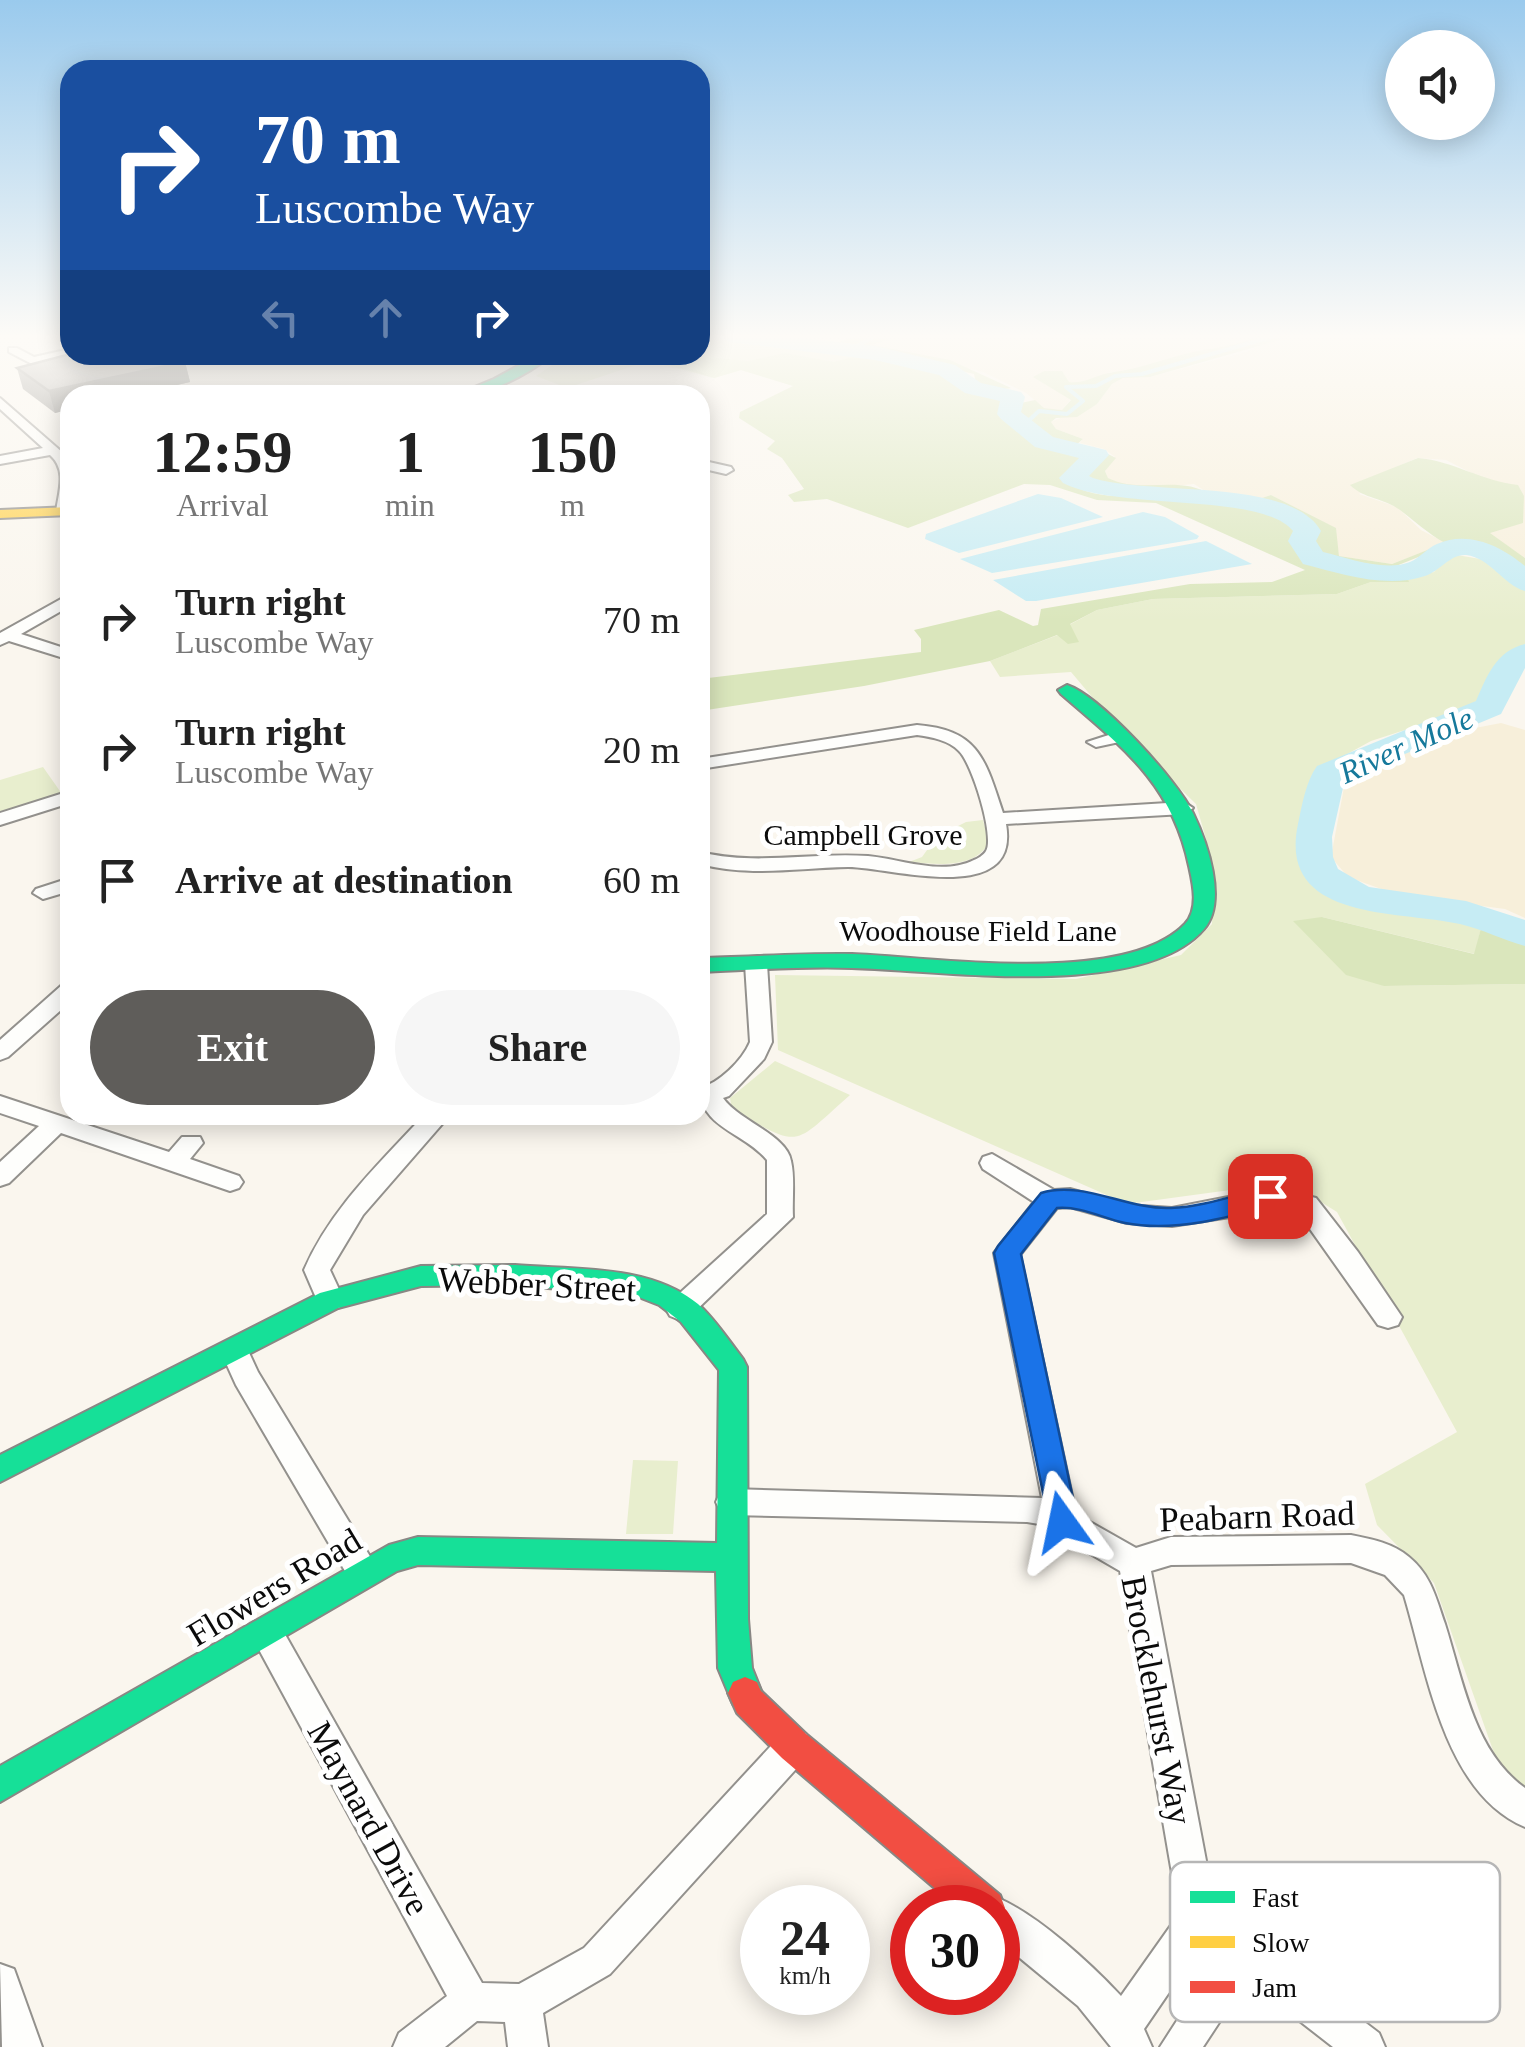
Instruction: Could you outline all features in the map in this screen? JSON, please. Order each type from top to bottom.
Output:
[{"type":"street","points":[[33,432],[60,455]]},
{"type":"street","points":[[0,460],[60,458]]},
{"type":"street","points":[[710,466],[726,470]]},
{"type":"street","points":[[0,514],[60,511]]},
{"type":"street","points":[[4,638],[60,605]]},
{"type":"street","points":[[4,638],[60,652]]},
{"type":"street","name":"Woodhouse Field Lane","points":[[710,966],[848,961],[945,967],[1087,966],[1154,955],[1185,938],[1204,914],[1198,856],[1184,808],[1168,783],[1107,739],[1067,690]]},
{"type":"street","name":"Campbell Grove","points":[[710,762],[904,732],[939,732],[968,748],[994,819],[996,852],[982,864],[960,871],[850,862],[740,865],[710,860]]},
{"type":"street","points":[[0,819],[60,800]]},
{"type":"street","points":[[994,819],[1184,808]]},
{"type":"street","points":[[43,893],[60,887]]},
{"type":"street","points":[[710,1094],[721,1090],[745,1066],[761,1042],[756,964]]},
{"type":"street","points":[[0,1052],[60,999]]},
{"type":"street","points":[[680,1309],[780,1217],[779,1158],[770,1147],[724,1118],[710,1103]]},
{"type":"street","points":[[0,1104],[230,1182]]},
{"type":"street","points":[[0,1178],[56,1124]]},
{"type":"street","points":[[330,1300],[317,1270],[322,1253],[339,1228],[429,1125]]},
{"type":"street","points":[[172,1164],[191,1143]]},
{"type":"street","points":[[992,1163],[1050,1200],[1070,1198],[1127,1214],[1172,1218],[1270,1196],[1307,1204],[1350,1259],[1388,1318]]},
{"type":"street","points":[[1251,1169],[1270,1196]]},
{"type":"street","points":[[1050,1200],[1007,1253],[1062,1522]]},
{"type":"street","name":"Webber Street","points":[[0,1469],[330,1300],[380,1283],[434,1275],[635,1285],[660,1293],[715,1337],[733,1367],[735,1668],[749,1702],[794,1746],[960,1885]]},
{"type":"street","points":[[235,1352],[246,1377],[363,1573]]},
{"type":"street","name":"Brocklehurst Way","points":[[732,1502],[1027,1508],[1062,1522],[1134,1563],[1188,1862]]},
{"type":"street","name":"Peabarn Road","points":[[1134,1563],[1170,1551],[1351,1549],[1373,1553],[1396,1565],[1417,1587],[1468,1748],[1494,1787],[1525,1809]]},
{"type":"street","name":"Flowers Road","points":[[0,1785],[389,1559],[418,1551],[732,1557]]},
{"type":"street","name":"Maynard Drive","points":[[267,1633],[471,2002]]},
{"type":"street","points":[[413,2047],[471,2002],[522,2002],[597,1961],[794,1746]]},
{"type":"street","points":[[1020,1936],[1128,2036],[1170,1965]]},
{"type":"street","points":[[0,1983],[22,2047]]},
{"type":"street","points":[[522,2002],[528,2047]]},
{"type":"street","points":[[1180,2047],[1196,2022]]},
{"type":"street","points":[[1333,2022],[1366,2047]]},
{"type":"shaded area","points":[[1063,432],[1525,432],[1525,558],[1489,533],[1489,482],[1446,460],[1417,458],[1394,468],[1359,494],[1397,507],[1421,530],[1446,543],[1392,564],[1339,556],[1335,528],[1271,495],[1247,503],[1211,495],[1194,484],[1153,488],[1121,485],[1108,478],[1105,471],[1115,457],[1104,449],[1080,443],[1083,439]]},
{"type":"shaded area","points":[[1501,723],[1525,730],[1525,918],[1505,909],[1398,895],[1348,877],[1331,857],[1345,782],[1444,734]]},
{"type":"green space","points":[[760,432],[1021,432],[1089,459],[1064,479],[1087,492],[1170,498],[1287,517],[1301,528],[1297,547],[1307,564],[1407,577],[1409,582],[1371,582],[1337,594],[1153,599],[1097,610],[1070,624],[1079,642],[1068,644],[1057,635],[990,661],[864,686],[710,709],[710,678],[921,652],[921,639],[914,630],[999,610],[1033,626],[1038,625],[1041,609],[1190,584],[1272,582],[1305,570],[1156,503],[1097,500],[1050,485],[1024,484],[908,528],[827,499],[794,502],[788,495],[804,489],[782,458],[767,449],[775,441]]},
{"type":"green space","points":[[1040,432],[1063,432],[1083,439],[1074,447],[1054,443]]},
{"type":"green space","points":[[1092,446],[1116,458],[1105,471],[1108,478],[1134,485],[1186,486],[1211,495],[1093,485],[1080,478],[1083,470],[1099,464],[1104,456]]},
{"type":"green space","points":[[1418,458],[1518,485],[1524,496],[1523,523],[1490,533],[1525,558],[1525,576],[1511,562],[1485,548],[1451,544],[1391,568],[1319,555],[1310,543],[1316,531],[1302,517],[1247,503],[1271,495],[1336,528],[1339,556],[1392,564],[1445,543],[1394,506],[1350,485]]},
{"type":"green space","points":[[1457,555],[1492,561],[1525,591],[1525,644],[1496,670],[1482,705],[1371,741],[1318,770],[1304,860],[1322,881],[1342,895],[1386,908],[1457,919],[1481,928],[1475,954],[1322,917],[1384,986],[1525,984],[1525,1789],[1501,1773],[1434,1583],[1377,1525],[1365,1484],[1457,1432],[1337,1212],[1259,1163],[1234,1165],[1245,1188],[1127,1204],[778,1050],[775,975],[1076,979],[1181,955],[1212,924],[1213,886],[1196,804],[1120,730],[1071,672],[1000,677],[990,661],[1058,635],[1078,641],[1069,625],[1097,610],[1153,599],[1337,594],[1371,582],[1408,582],[1407,577],[1434,572],[1441,563]]},
{"type":"green space","points":[[43,767],[60,795],[0,813],[0,780]]},
{"type":"green space","points":[[983,820],[989,843],[974,858],[953,863],[909,862],[922,857],[935,839],[947,839],[938,836],[966,822]]},
{"type":"green space","points":[[1322,917],[1474,954],[1481,928],[1525,941],[1525,984],[1384,986],[1346,975],[1293,921]]},
{"type":"green space","points":[[775,1061],[850,1095],[816,1125],[795,1137],[772,1131],[732,1110],[730,1098]]},
{"type":"green space","points":[[633,1460],[678,1461],[673,1534],[626,1534]]},
{"type":"water","points":[[1038,494],[1061,498],[1103,517],[959,553],[925,539],[926,534]]},
{"type":"water","points":[[1143,512],[1165,517],[1199,536],[992,573],[960,559]]},
{"type":"water","points":[[1206,541],[1252,564],[1036,601],[1026,601],[993,580]]},
{"type":"waterway","name":"River Mole","points":[[1031,432],[1044,442],[1097,455],[1072,478],[1084,484],[1108,490],[1201,497],[1288,513],[1302,522],[1307,531],[1302,541],[1313,558],[1390,573],[1420,568],[1449,549],[1470,547],[1500,561],[1525,582]]},
{"type":"waterway","name":"River Mole","points":[[1525,653],[1507,667],[1489,707],[1329,773],[1313,848],[1321,874],[1356,895],[1466,913],[1525,934]]},
{"type":"traffic: fast","points":[[710,965],[852,961],[981,968],[1087,967],[1134,960],[1171,946],[1196,925],[1203,906],[1194,841],[1183,813],[1154,769],[1067,690]]},
{"type":"traffic: fast","points":[[0,1469],[330,1300],[421,1276],[515,1275],[638,1286],[669,1298],[691,1314],[733,1367],[732,1619],[735,1668],[745,1693]]},
{"type":"traffic: fast","points":[[0,1785],[389,1559],[418,1551],[732,1557]]},
{"type":"traffic: slow","points":[[0,514],[60,511]]},
{"type":"traffic: jam","points":[[745,1693],[749,1702],[794,1746],[960,1885]]},
{"type":"route","points":[[1062,1522],[1007,1253],[1050,1200],[1070,1198],[1127,1214],[1172,1218],[1270,1196]]}]
